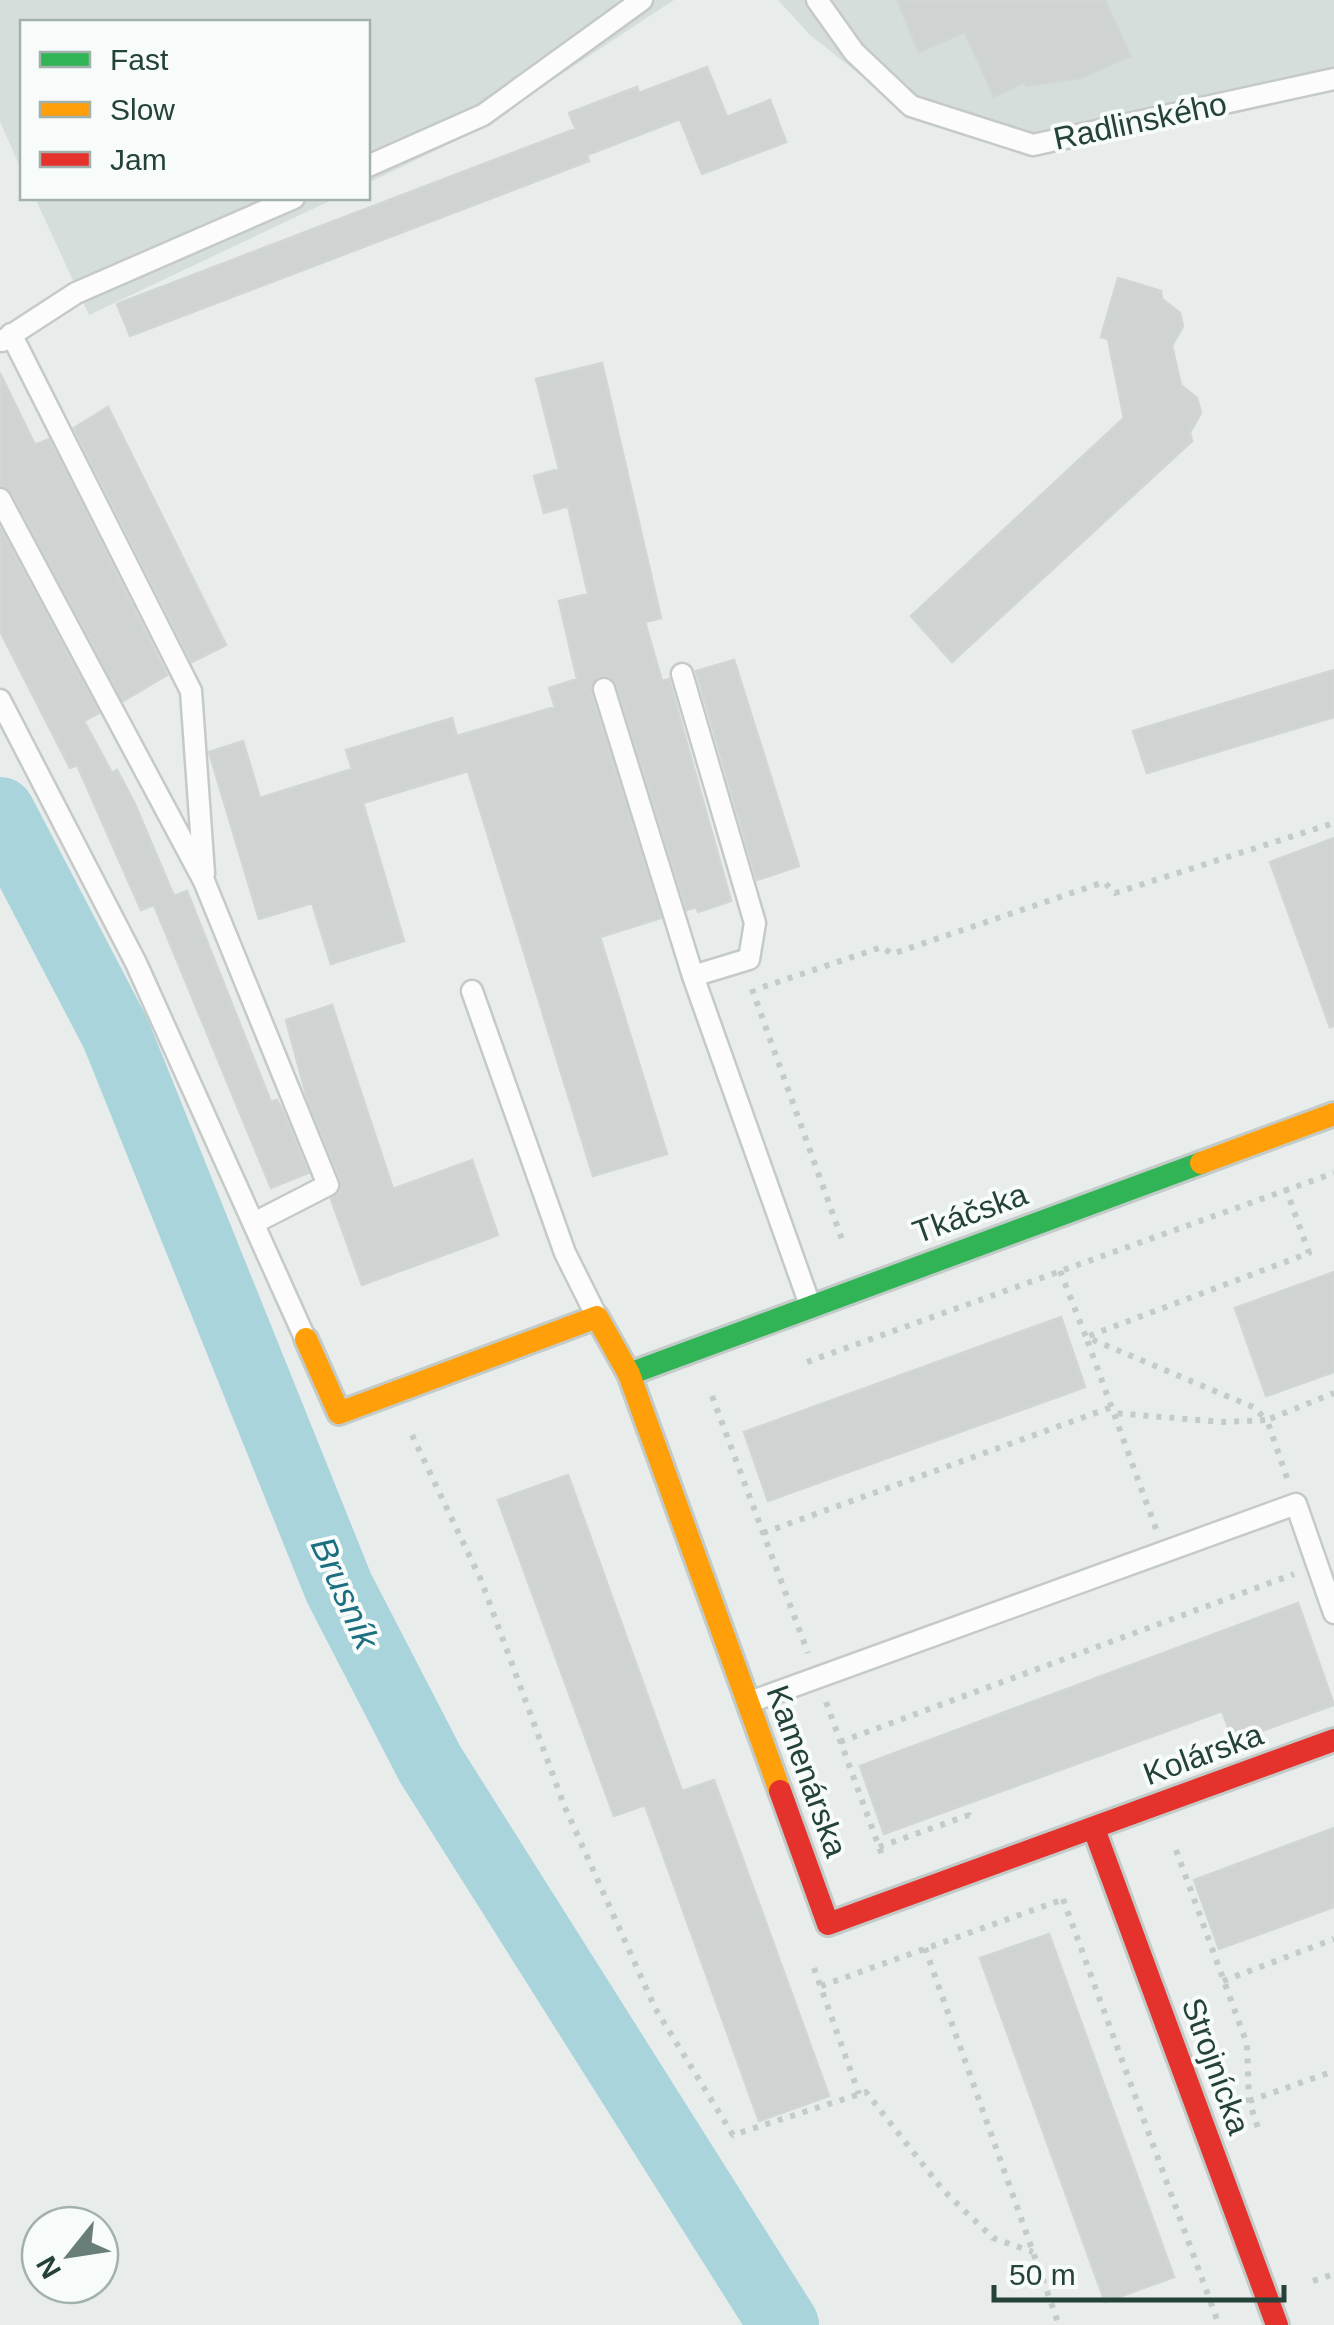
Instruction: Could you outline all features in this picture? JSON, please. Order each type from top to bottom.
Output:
[{"type":"street","name":"Tkáčska","points":[[629,1374],[1334,1114]]},
{"type":"street","name":"Kamenárska","points":[[597,1317],[629,1374],[828,1924],[1094,1830]]},
{"type":"street","points":[[306,1340],[339,1413],[597,1317]]},
{"type":"street","name":"Kolárska","points":[[1094,1830],[1334,1740]]},
{"type":"street","name":"Strojnícka","points":[[1094,1830],[1277,2325]]},
{"type":"lane","points":[[370,165],[483,115],[642,0]]},
{"type":"lane","name":"Radlinského","points":[[818,0],[854,52],[911,106],[1033,144],[1334,78]]},
{"type":"lane","points":[[204,881],[191,691],[6,338],[76,293],[289,200]]},
{"type":"lane","points":[[0,499],[204,881],[328,1185],[254,1223]]},
{"type":"lane","points":[[682,674],[756,923],[749,959],[694,976]]},
{"type":"lane","points":[[604,689],[694,976],[811,1307]]},
{"type":"lane","points":[[0,700],[136,963],[306,1340]]},
{"type":"lane","points":[[472,990],[565,1253],[597,1317]]},
{"type":"lane","points":[[748,1702],[1296,1504],[1334,1613]]},
{"type":"path","points":[[752,990],[882,947],[892,954],[1104,882],[1114,893],[1334,823]]},
{"type":"path","points":[[742,961],[860,1289]]},
{"type":"path","points":[[1086,1337],[1308,1253],[1268,1138]]},
{"type":"path","points":[[798,1366],[1334,1172]]},
{"type":"path","points":[[1060,1271],[1164,1552]]},
{"type":"path","points":[[1086,1337],[1253,1407],[1267,1420],[1296,1504]]},
{"type":"path","points":[[696,1403],[730,1390]]},
{"type":"path","points":[[392,1393],[480,1580],[564,1806],[655,2008],[733,2135],[866,2092],[943,2190],[992,2238],[1033,2252]]},
{"type":"path","points":[[763,1533],[1113,1410],[1222,1422],[1267,1420],[1334,1393]]},
{"type":"path","points":[[712,1396],[884,1860]]},
{"type":"path","points":[[840,1742],[1318,1565]]},
{"type":"path","points":[[880,1847],[969,1814],[974,1828]]},
{"type":"path","points":[[1192,1844],[1174,1850],[1247,2044],[1249,2101],[1262,2137]]},
{"type":"path","points":[[820,1986],[1113,1881]]},
{"type":"path","points":[[1063,1899],[1219,2325]]},
{"type":"path","points":[[1223,1980],[1334,1939]]},
{"type":"path","points":[[924,1948],[1059,2325]]},
{"type":"path","points":[[1249,2101],[1334,2071]]},
{"type":"path","points":[[1306,2263],[1318,2296]]},
{"type":"path","points":[[1312,2281],[1334,2274]]},
{"type":"shaded area","points":[[0,0],[674,0],[472,133],[370,182],[370,20],[20,20],[20,167],[0,122]]},
{"type":"shaded area","points":[[778,0],[1334,0],[1334,90],[1032,154],[908,113],[810,35]]},
{"type":"shaded area","points":[[36,200],[332,200],[89,315]]},
{"type":"building","points":[[897,0],[1105,0],[1130,56],[1081,78],[1026,86],[1024,82],[994,97],[965,32],[919,52]]},
{"type":"building","points":[[707,67],[727,117],[770,100],[786,142],[702,174],[680,119],[587,155],[589,161],[130,336],[117,304],[575,129],[577,132],[569,113],[637,87],[639,93]]},
{"type":"building","points":[[1118,278],[1161,291],[1162,299],[1180,313],[1183,326],[1172,346],[1181,385],[1197,398],[1201,413],[1190,432],[1192,441],[952,662],[911,616],[1124,418],[1108,339],[1101,337]]},
{"type":"building","points":[[602,363],[661,618],[645,622],[662,681],[669,679],[731,901],[698,912],[696,907],[687,910],[617,685],[608,676],[599,676],[591,693],[661,918],[600,937],[667,1154],[593,1176],[468,771],[363,803],[404,941],[331,964],[312,903],[259,919],[209,752],[243,741],[260,798],[352,769],[346,750],[452,718],[457,736],[555,707],[549,688],[577,679],[559,601],[588,594],[568,506],[544,513],[534,476],[559,469],[536,379]]},
{"type":"building","points":[[0,373],[35,445],[49,439],[167,675],[123,701],[12,493],[0,485]]},
{"type":"building","points":[[108,407],[226,645],[192,662],[74,428]]},
{"type":"building","points":[[0,528],[99,713],[84,721],[112,773],[117,770],[134,802],[174,896],[187,891],[271,1102],[277,1100],[282,1109],[308,1173],[271,1188],[154,905],[141,910],[77,765],[70,768],[0,631]]},
{"type":"building","points":[[734,660],[799,866],[757,880],[696,671]]},
{"type":"building","points":[[1334,670],[1334,717],[1147,773],[1133,731]]},
{"type":"building","points":[[1334,838],[1334,1026],[1330,1027],[1270,862]]},
{"type":"building","points":[[332,1005],[393,1189],[472,1160],[498,1235],[362,1285],[331,1199],[340,1192],[341,1180],[307,1098],[286,1020]]},
{"type":"building","points":[[1334,1272],[1334,1372],[1266,1396],[1235,1308]]},
{"type":"building","points":[[1061,1317],[1085,1387],[768,1501],[744,1432]]},
{"type":"building","points":[[568,1475],[682,1791],[714,1780],[829,2096],[759,2121],[645,1805],[614,1816],[498,1500]]},
{"type":"building","points":[[1298,1603],[1334,1705],[1233,1741],[1222,1711],[884,1834],[860,1766]]},
{"type":"building","points":[[1334,1828],[1334,1907],[1219,1949],[1194,1880]]},
{"type":"building","points":[[1049,1934],[1174,2277],[1105,2302],[980,1958]]},
{"type":"waterway","name":"Brusník","points":[[0,812],[116,1034],[339,1588],[430,1764],[784,2325]]},
{"type":"traffic: fast","points":[[629,1374],[1201,1163]]},
{"type":"traffic: slow","points":[[1201,1163],[1334,1114]]},
{"type":"traffic: slow","points":[[306,1339],[339,1413],[597,1317],[629,1374],[780,1791]]},
{"type":"traffic: jam","points":[[780,1791],[828,1924],[1334,1740]]},
{"type":"traffic: jam","points":[[1094,1829],[1277,2325]]}]
